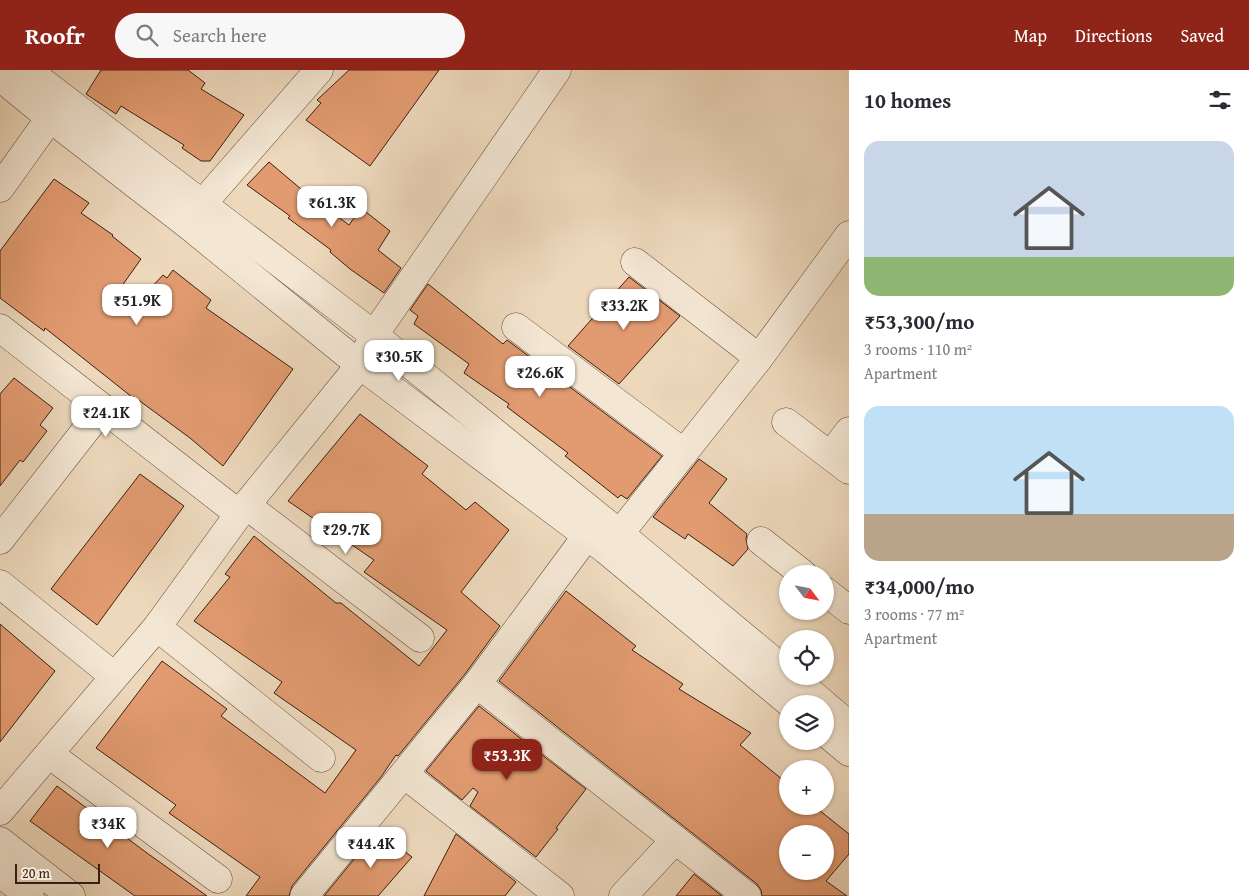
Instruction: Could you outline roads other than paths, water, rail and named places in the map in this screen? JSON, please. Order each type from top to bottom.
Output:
[{"type":"street","points":[[203,203],[319,70]]},
{"type":"street","points":[[0,811],[157,626],[243,510],[360,365],[374,335],[557,70]]},
{"type":"street","points":[[0,77],[50,88],[374,335],[781,695]]},
{"type":"street","points":[[0,188],[50,88]]},
{"type":"street","points":[[50,88],[188,225],[360,365],[779,666]]},
{"type":"street","points":[[304,896],[477,684],[604,540],[684,453],[758,358],[849,235]]},
{"type":"street","points":[[635,262],[758,358]]},
{"type":"street","points":[[516,327],[684,453]]},
{"type":"street","points":[[0,328],[103,408],[420,638]]},
{"type":"street","points":[[0,540],[103,408]]},
{"type":"street","points":[[786,422],[840,463],[849,431]]},
{"type":"street","points":[[761,541],[792,565]]},
{"type":"street","points":[[0,584],[114,676]]},
{"type":"street","points":[[834,598],[849,610]]},
{"type":"street","points":[[157,626],[321,758]]},
{"type":"street","points":[[477,684],[747,896]]},
{"type":"street","points":[[802,685],[813,695]]},
{"type":"street","points":[[834,712],[849,725]]},
{"type":"street","points":[[834,740],[849,752]]},
{"type":"street","points":[[49,754],[218,879]]},
{"type":"street","points":[[404,774],[560,896]]},
{"type":"street","points":[[622,896],[675,840]]},
{"type":"street","points":[[0,841],[71,896]]},
{"type":"street","points":[[0,874],[30,896]]}]
